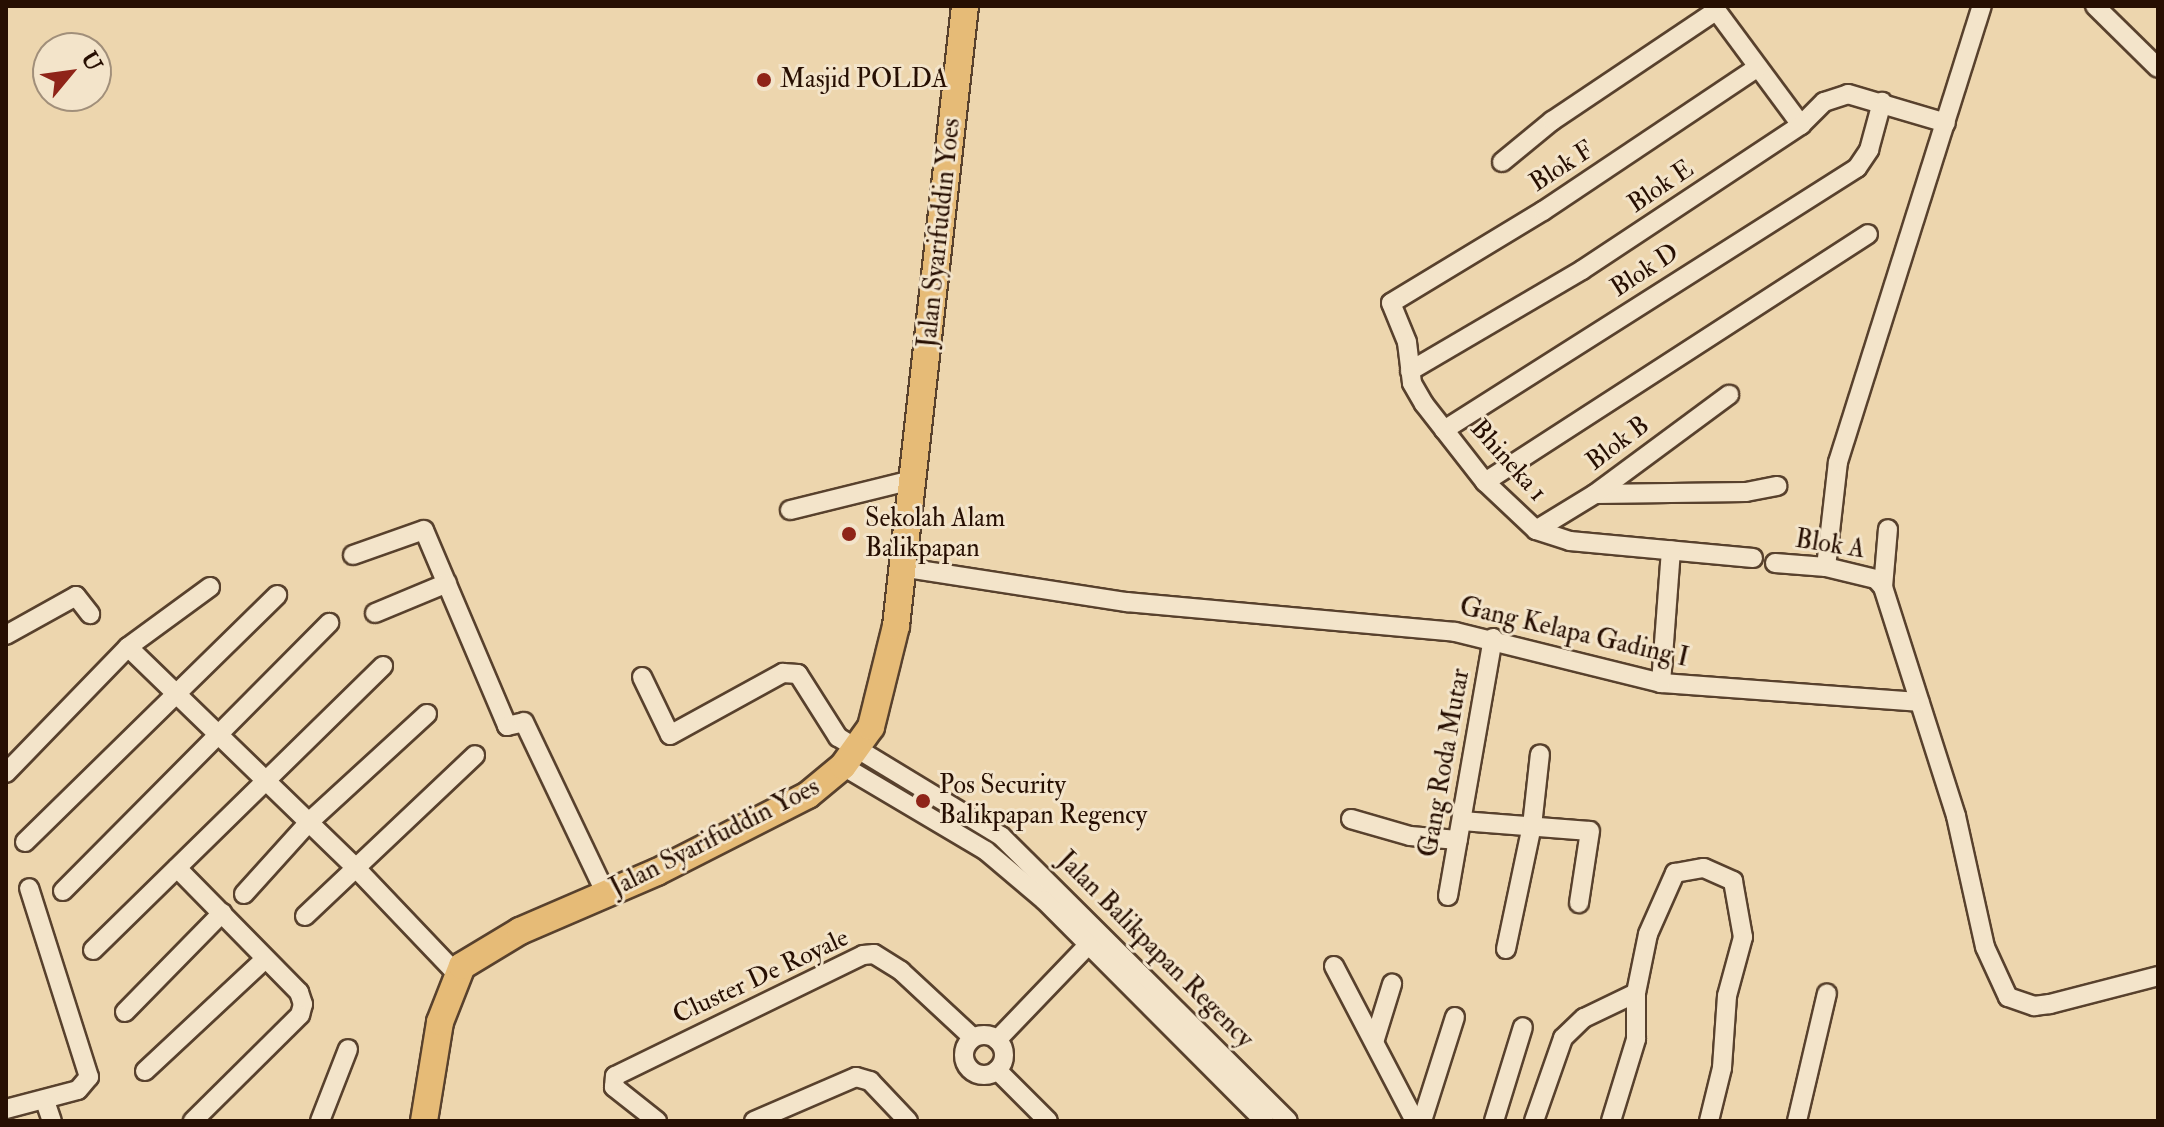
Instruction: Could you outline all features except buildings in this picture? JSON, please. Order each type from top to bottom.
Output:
[{"type":"highway","name":"Jalan Syarifuddin Yoes","points":[[457,974],[483,951],[520,931],[606,894],[808,795],[850,757],[880,700],[896,626],[900,567],[965,6]]},
{"type":"highway","points":[[424,1121],[440,1022],[457,974]]},
{"type":"street","points":[[1826,567],[1838,462],[1982,6]]},
{"type":"street","points":[[2095,6],[2158,68]]},
{"type":"street","points":[[1502,162],[1552,121],[1714,9],[1801,125]]},
{"type":"street","name":"Blok F","points":[[1391,303],[1543,211],[1757,68]]},
{"type":"street","name":"Blok E","points":[[1410,371],[1582,270],[1801,125],[1824,102],[1848,94],[1946,123]]},
{"type":"street","name":"Blok D","points":[[1444,430],[1857,168],[1869,150],[1882,102]]},
{"type":"street","points":[[1485,482],[1868,234]]},
{"type":"street","name":"Bhineka 1","points":[[1391,303],[1407,342],[1410,371],[1418,394],[1485,482],[1536,530],[1570,541],[1753,558]]},
{"type":"street","name":"Blok B","points":[[1536,530],[1595,494],[1729,395]]},
{"type":"street","points":[[790,510],[912,480]]},
{"type":"street","points":[[1595,494],[1746,492],[1777,486]]},
{"type":"street","points":[[1888,529],[1880,583],[1956,816],[1985,947],[2008,997],[2034,1006],[2050,1004],[2158,976]]},
{"type":"street","points":[[353,555],[424,530],[507,726],[524,722],[606,894]]},
{"type":"street","points":[[1661,683],[1671,550]]},
{"type":"street","name":"Blok A","points":[[1775,563],[1826,567],[1880,583]]},
{"type":"street","name":"Gang Kelapa Gading I","points":[[900,567],[1127,602],[1354,620],[1493,638],[1661,683],[1919,702]]},
{"type":"street","points":[[375,613],[447,583]]},
{"type":"street","points":[[6,773],[128,647],[210,587]]},
{"type":"street","points":[[25,842],[277,595]]},
{"type":"street","points":[[6,635],[76,596],[90,614]]},
{"type":"street","points":[[63,891],[329,623]]},
{"type":"street","name":"Gang Roda Mutar","points":[[1448,896],[1493,638]]},
{"type":"street","points":[[128,647],[173,694],[354,866],[457,974]]},
{"type":"street","points":[[93,950],[263,779],[383,666]]},
{"type":"street","name":"Jalan Balikpapan Regency","points":[[642,677],[670,735],[793,671],[850,757],[1055,898],[1193,1036],[1288,1121]]},
{"type":"street","points":[[244,894],[309,822],[427,714]]},
{"type":"street","points":[[1506,949],[1532,826],[1540,754]]},
{"type":"street","points":[[305,916],[354,866],[475,755]]},
{"type":"street","points":[[1351,819],[1410,836],[1458,840]]},
{"type":"street","points":[[1462,821],[1590,831],[1579,903]]},
{"type":"street","points":[[177,868],[299,992],[300,1015],[193,1121]]},
{"type":"street","points":[[1611,1121],[1636,1039],[1636,993],[1648,934],[1675,873],[1704,868],[1723,872],[1739,897],[1743,937],[1727,996],[1722,1068],[1709,1121]]},
{"type":"street","points":[[6,1109],[45,1101],[84,1086],[88,1072],[29,888]]},
{"type":"street","name":"Jalan Balikpapan Regency","points":[[1055,898],[1088,945],[1117,960]]},
{"type":"street","points":[[125,1012],[222,913]]},
{"type":"street","points":[[997,1040],[1088,945]]},
{"type":"street","name":"Cluster De Royale","points":[[657,1121],[614,1087],[615,1076],[863,955],[874,954],[901,971],[973,1038]]},
{"type":"street","points":[[145,1071],[265,959]]},
{"type":"street","points":[[1334,966],[1375,1039],[1415,1121]]},
{"type":"street","points":[[1375,1039],[1392,984]]},
{"type":"street","points":[[1534,1121],[1563,1038],[1584,1018],[1636,993]]},
{"type":"street","points":[[1797,1121],[1827,993]]},
{"type":"street","points":[[1422,1121],[1455,1017]]},
{"type":"street","points":[[1494,1121],[1523,1027]]},
{"type":"street","points":[[985,1035],[997,1040],[1004,1055],[997,1070],[976,1074],[968,1067],[965,1046],[973,1038],[985,1035]]},
{"type":"street","name":"Jalan Balikpapan Regency","points":[[1193,1036],[1264,1121]]},
{"type":"street","points":[[320,1121],[348,1049]]},
{"type":"street","points":[[997,1070],[1048,1121]]},
{"type":"street","points":[[754,1121],[856,1077],[870,1081],[908,1121]]},
{"type":"street","points":[[45,1101],[52,1121]]},
{"type":"place","name":"Masjid POLDA","points":[[764,80]]},
{"type":"place","name":"Sekolah Alam Balikpapan","points":[[849,534]]},
{"type":"place","name":"Pos Security Balikpapan Regency","points":[[923,801]]}]
